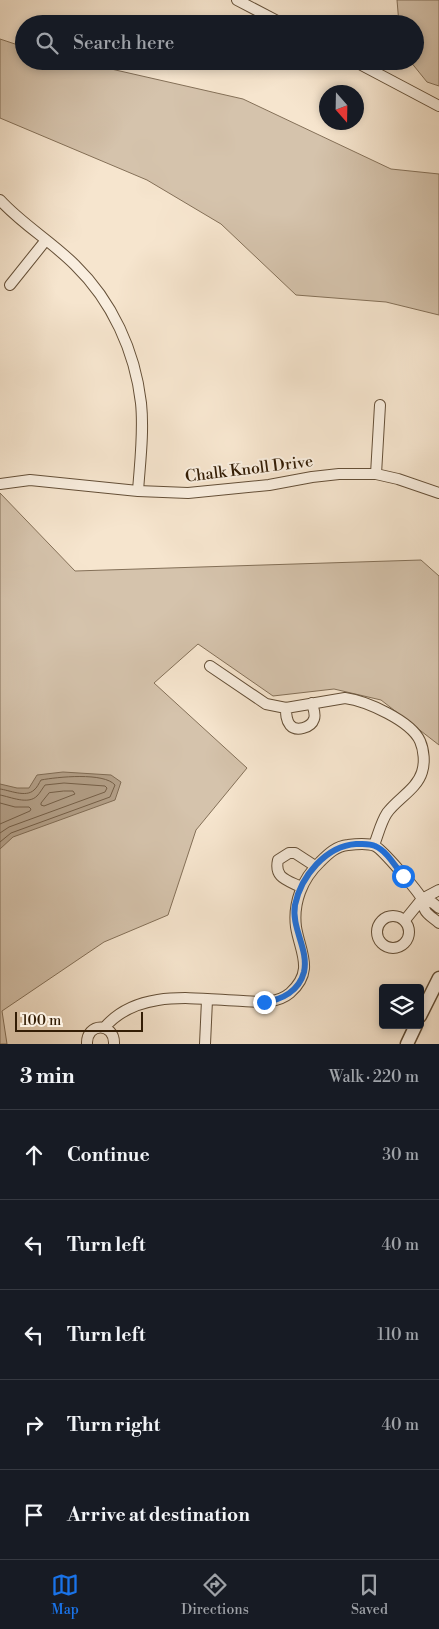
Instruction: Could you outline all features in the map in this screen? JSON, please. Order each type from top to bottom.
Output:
[{"type":"street","points":[[238,0],[266,15]]},
{"type":"street","points":[[371,70],[439,106]]},
{"type":"street","points":[[0,200],[27,226],[75,265],[104,301],[125,341],[132,360],[141,404],[142,427],[138,491]]},
{"type":"street","points":[[10,284],[46,240]]},
{"type":"street","points":[[376,474],[380,405]]},
{"type":"street","name":"Chalk Knoll Drive","points":[[0,484],[30,480],[188,494],[269,485],[339,474],[376,474],[398,479],[439,493]]},
{"type":"street","points":[[210,666],[266,704],[286,708],[345,698],[354,699],[374,706],[402,722],[420,740],[424,762],[422,773],[411,789],[396,802],[386,815],[374,845]]},
{"type":"street","points":[[286,708],[287,719],[290,725],[302,729],[314,721],[312,703]]},
{"type":"street","points":[[104,1028],[113,1017],[142,1002],[153,999],[264,1002],[284,997],[294,988],[304,973],[305,959],[296,929],[295,916],[295,905],[301,887],[315,866],[331,851],[346,845],[374,845],[389,857],[422,899],[425,911],[438,921]]},
{"type":"street","points":[[301,887],[283,878],[278,873],[276,867],[278,860],[289,853],[295,853],[315,866]]},
{"type":"street","points":[[405,920],[422,899],[439,890]]},
{"type":"street","points":[[422,899],[433,903],[439,908]]},
{"type":"street","points":[[424,1008],[439,978]]},
{"type":"street","points":[[205,1044],[207,1000]]},
{"type":"street","points":[[87,1044],[91,1031],[99,1028],[112,1032],[114,1044]]},
{"type":"street","points":[[407,1044],[414,1029]]},
{"type":"shaded area","points":[[397,0],[439,0],[439,86],[427,82],[417,70],[424,70],[424,15],[398,15]]},
{"type":"shaded area","points":[[0,39],[15,44],[15,70],[116,70],[243,99],[391,169],[439,174],[439,315],[386,302],[296,295],[221,224],[147,180],[0,118]]},
{"type":"shaded area","points":[[0,493],[75,571],[421,560],[439,576],[439,745],[381,700],[334,689],[273,696],[198,644],[154,683],[247,768],[196,830],[168,915],[104,942],[2,1011],[7,1044],[0,1044]]},
{"type":"water","points":[[63,772],[111,775],[121,782],[115,800],[13,837],[0,849],[0,784],[17,788],[29,788],[37,775]]},
{"type":"route","points":[[264,1002],[273,1001],[291,993],[304,973],[305,959],[296,929],[295,905],[301,887],[315,866],[331,851],[346,845],[374,845],[389,857],[403,876]]}]
